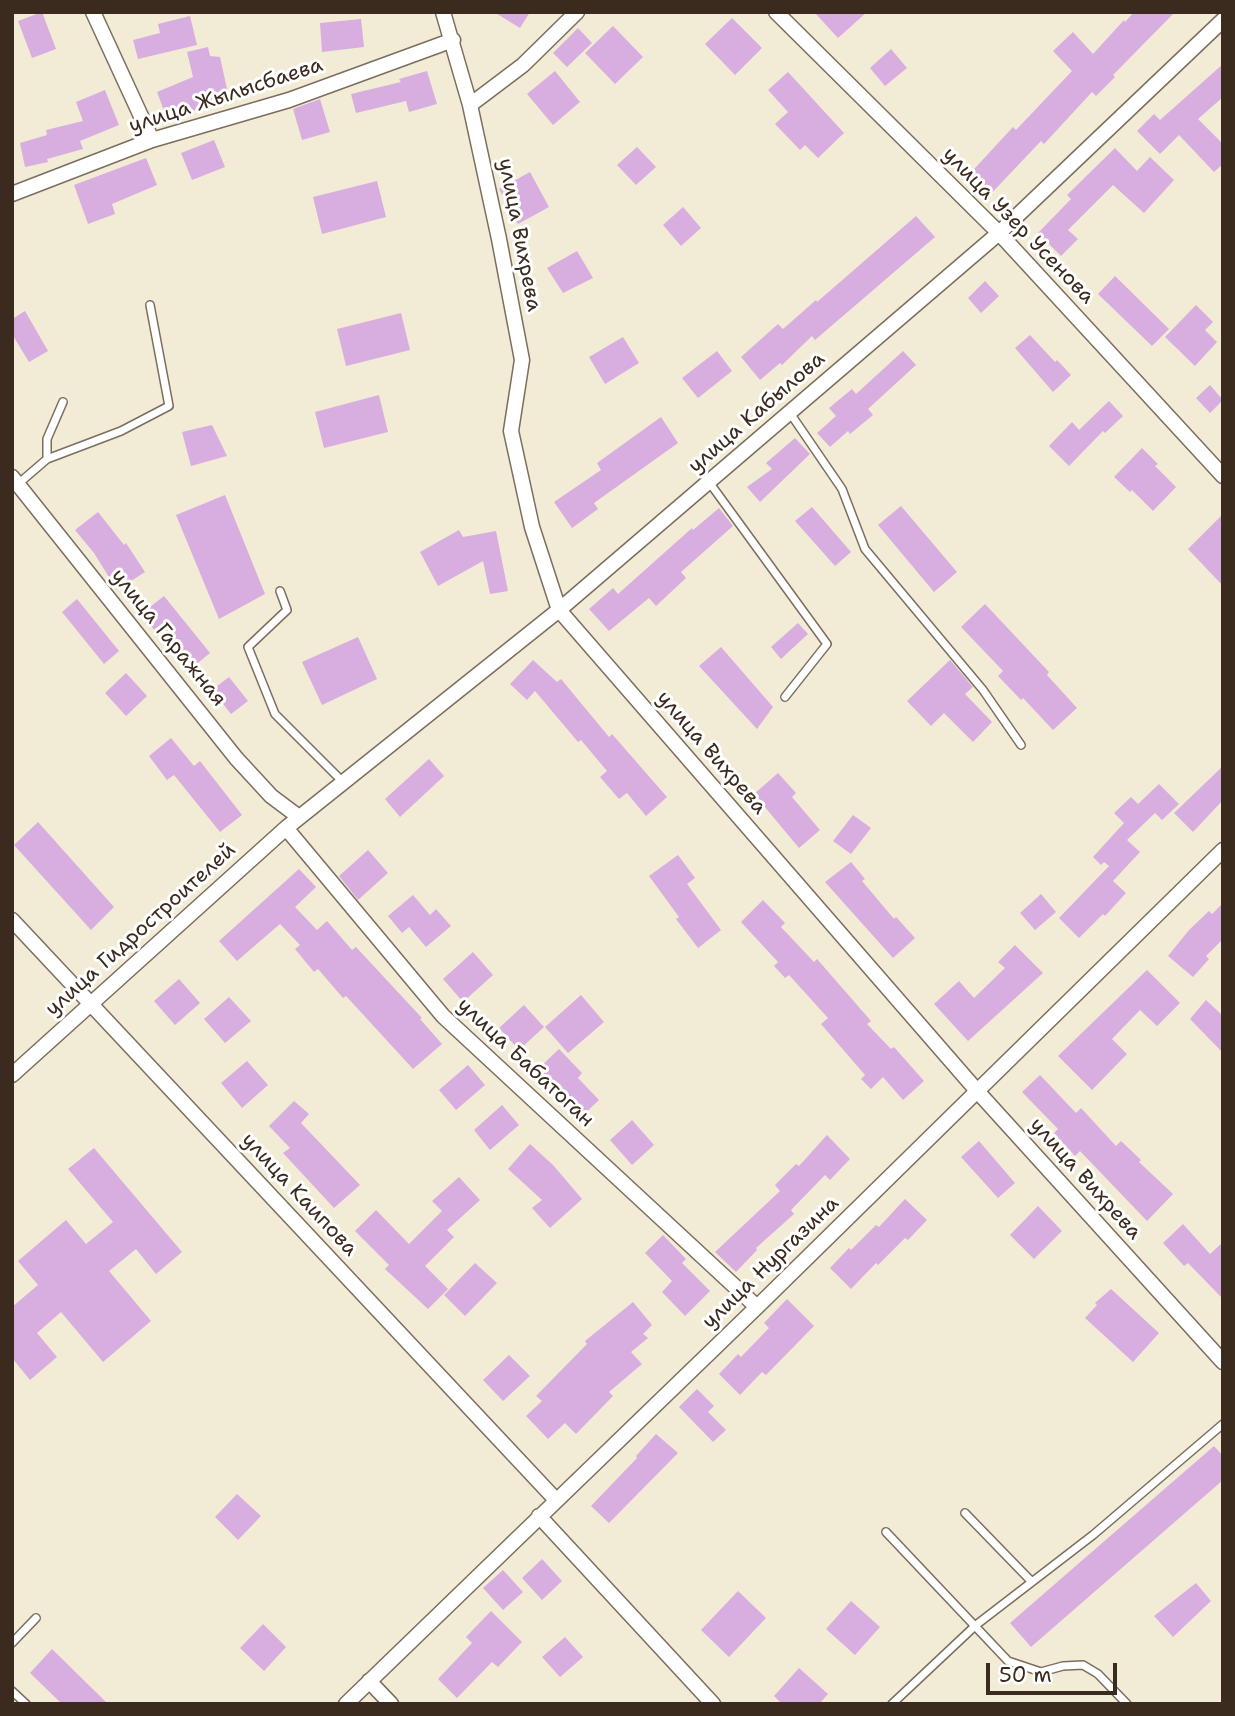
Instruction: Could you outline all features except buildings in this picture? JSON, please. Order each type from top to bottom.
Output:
[{"type":"street","points":[[93,12],[152,140]]},
{"type":"street","name":"улица Вихрева","points":[[443,12],[470,105],[522,360],[511,431],[532,527],[559,610],[978,1092],[1223,1362]]},
{"type":"street","points":[[470,105],[523,65],[576,12]]},
{"type":"street","name":"улица Узер Усенова","points":[[776,12],[999,233],[1223,475]]},
{"type":"street","name":"улица Кабылова","points":[[299,817],[559,610],[999,233],[1223,20]]},
{"type":"street","name":"улица Жылысбаева","points":[[12,194],[152,140],[289,100],[452,39]]},
{"type":"street","name":"улица Гаражная","points":[[15,481],[236,758],[271,796],[299,817]]},
{"type":"street","name":"улица Гидростроителей","points":[[12,1075],[299,817]]},
{"type":"street","name":"улица Бабатоган","points":[[286,828],[443,1016],[757,1307]]},
{"type":"street","name":"улица Нургазина","points":[[346,1704],[978,1092],[1223,849]]},
{"type":"street","name":"улица Каипова","points":[[12,920],[555,1500]]},
{"type":"street","points":[[539,1516],[713,1704]]},
{"type":"street","points":[[369,1681],[391,1704]]},
{"type":"lane","points":[[15,481],[47,458],[121,431],[169,406],[150,305]]},
{"type":"lane","points":[[47,458],[47,439],[63,402]]},
{"type":"lane","points":[[789,413],[842,489],[864,549],[983,690],[1021,746]]},
{"type":"lane","points":[[708,482],[827,644],[785,697]]},
{"type":"lane","points":[[280,591],[287,610],[248,648],[275,714],[343,782]]},
{"type":"lane","points":[[892,1704],[976,1625],[1093,1535],[1223,1424]]},
{"type":"lane","points":[[965,1513],[1031,1581]]},
{"type":"lane","points":[[886,1532],[1008,1661],[1041,1672],[1063,1666],[1083,1665],[1098,1674],[1127,1704]]},
{"type":"lane","points":[[12,1643],[36,1618]]},
{"type":"lane","points":[[12,1691],[26,1704]]}]
